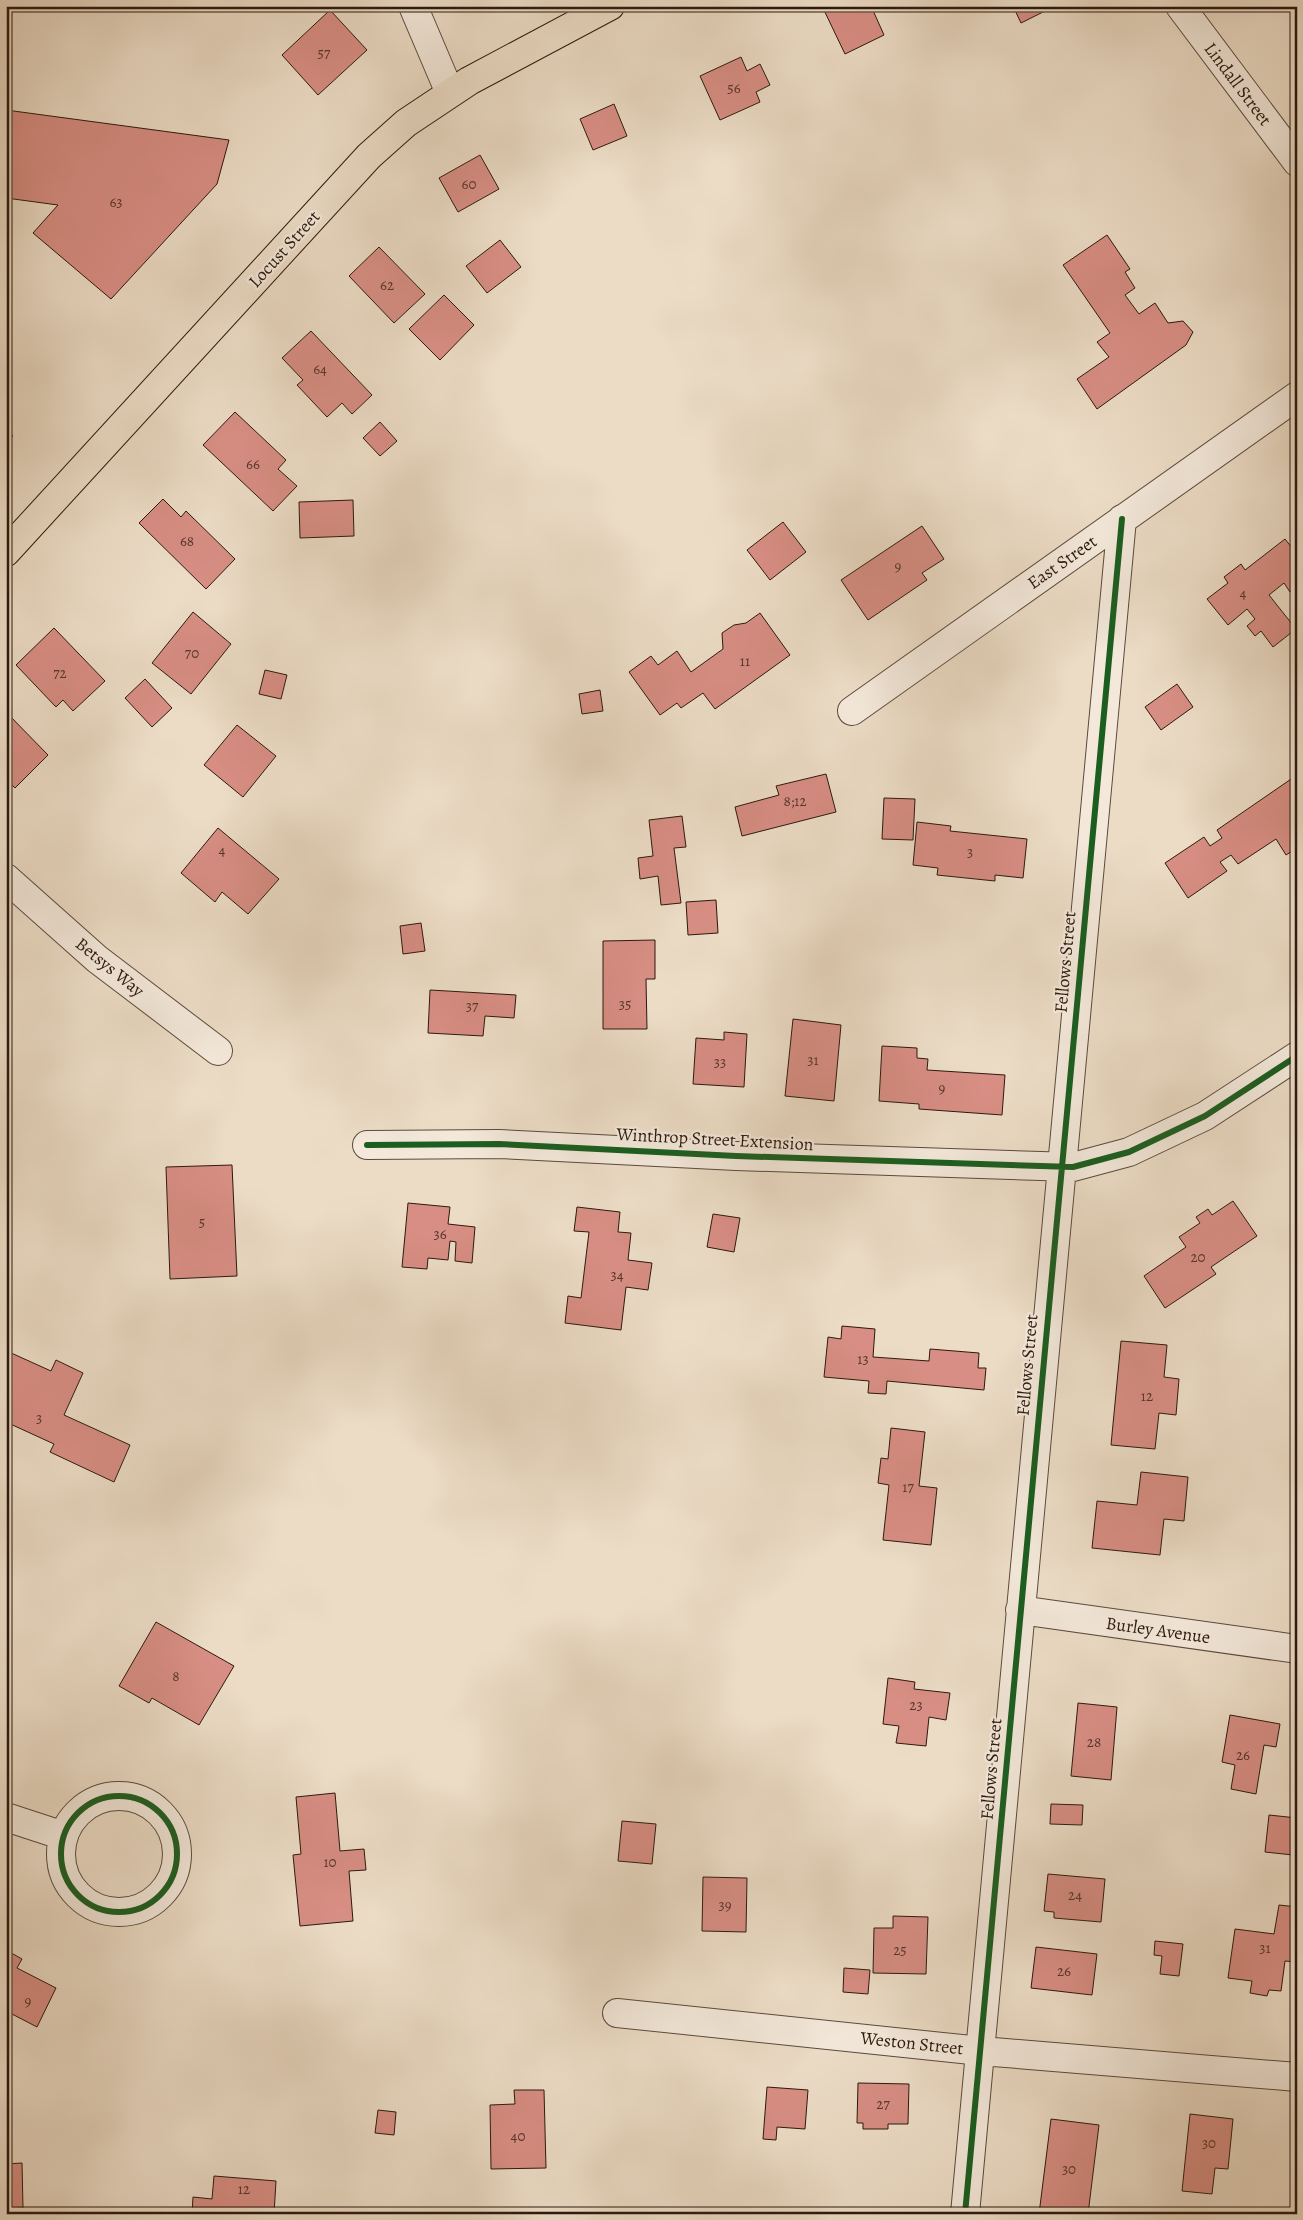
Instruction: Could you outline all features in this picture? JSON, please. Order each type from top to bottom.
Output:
[{"type":"main road","name":"Locust Street","points":[[6,552],[369,156],[406,123],[469,81],[610,6]]},
{"type":"street","points":[[413,6],[450,94]]},
{"type":"street","name":"Lindall Street","points":[[1180,6],[1297,162]]},
{"type":"street","name":"East Street","points":[[852,711],[1297,396]]},
{"type":"street","name":"Fellows Street","points":[[965,2214],[982,2051],[1020,1610],[1122,519]]},
{"type":"street","name":"Betsys Way","points":[[6,878],[97,958],[218,1051]]},
{"type":"street","name":"Winthrop Street Extension","points":[[367,1146],[499,1144],[736,1156],[1073,1167],[1129,1152],[1205,1116],[1297,1056]]},
{"type":"street","name":"Burley Avenue","points":[[1020,1610],[1297,1649]]},
{"type":"street","points":[[112,1796],[128,1796],[150,1805],[168,1823],[176,1837],[178,1854],[176,1870],[169,1886],[158,1898],[143,1907],[128,1912],[111,1912],[94,1907],[81,1898],[69,1885],[63,1869],[61,1853],[64,1836],[70,1821],[95,1800],[112,1796]]},
{"type":"street","points":[[6,1817],[64,1836]]},
{"type":"street","name":"Weston Street","points":[[617,2013],[982,2051],[1297,2077]]},
{"type":"building","points":[[822,6],[871,6],[884,35],[845,54]]},
{"type":"building","points":[[1013,6],[1055,6],[1021,23]]},
{"type":"building","points":[[330,10],[367,50],[318,95],[282,55]]},
{"type":"building","points":[[741,57],[747,71],[760,64],[770,85],[756,92],[760,102],[720,120],[700,76]]},
{"type":"building","points":[[614,104],[627,136],[593,150],[580,119]]},
{"type":"building","points":[[6,110],[229,140],[217,184],[111,299],[33,233],[58,205],[6,198]]},
{"type":"building","points":[[480,155],[499,189],[458,212],[439,178]]},
{"type":"building","points":[[1107,235],[1130,269],[1125,272],[1135,288],[1125,295],[1139,314],[1155,303],[1168,323],[1183,321],[1193,332],[1186,345],[1097,409],[1077,379],[1109,357],[1097,342],[1110,333],[1063,265]]},
{"type":"building","points":[[500,240],[521,267],[487,293],[466,266]]},
{"type":"building","points":[[379,247],[425,294],[394,323],[349,276]]},
{"type":"building","points":[[444,295],[474,325],[440,360],[409,329]]},
{"type":"building","points":[[311,331],[372,395],[352,414],[342,403],[327,417],[297,385],[303,380],[282,358]]},
{"type":"building","points":[[235,412],[286,460],[278,469],[297,486],[273,511],[203,445]]},
{"type":"building","points":[[380,422],[397,441],[380,456],[363,438]]},
{"type":"building","points":[[6,428],[13,436],[6,443]]},
{"type":"building","points":[[163,499],[181,517],[186,511],[235,559],[206,589],[139,523]]},
{"type":"building","points":[[353,500],[354,536],[300,538],[299,502]]},
{"type":"building","points":[[783,522],[806,552],[770,580],[747,550]]},
{"type":"building","points":[[922,526],[944,559],[922,573],[927,580],[868,620],[841,580]]},
{"type":"building","points":[[1285,539],[1297,554],[1297,586],[1290,592],[1284,583],[1269,595],[1296,629],[1273,647],[1261,631],[1255,636],[1247,626],[1255,619],[1247,609],[1228,625],[1207,599],[1228,583],[1224,577],[1241,564],[1245,570]]},
{"type":"building","points":[[193,612],[231,644],[191,694],[152,663]]},
{"type":"building","points":[[760,613],[790,655],[715,709],[703,693],[681,708],[677,703],[660,715],[629,672],[651,656],[658,665],[677,651],[691,672],[723,649],[722,633],[734,625],[746,623]]},
{"type":"building","points":[[54,628],[105,681],[73,711],[63,700],[56,707],[16,665]]},
{"type":"building","points":[[265,670],[287,675],[281,699],[259,694]]},
{"type":"building","points":[[145,679],[172,708],[152,727],[125,698]]},
{"type":"building","points":[[1177,684],[1193,707],[1161,730],[1145,707]]},
{"type":"building","points":[[600,690],[603,711],[582,714],[579,694]]},
{"type":"building","points":[[6,712],[48,755],[15,788],[6,779]]},
{"type":"building","points":[[237,725],[276,756],[243,797],[204,765]]},
{"type":"building","points":[[826,774],[836,812],[742,836],[735,807],[779,795],[776,786]]},
{"type":"building","points":[[1297,775],[1297,848],[1286,855],[1276,839],[1238,864],[1231,855],[1220,862],[1227,871],[1188,898],[1165,863],[1204,837],[1210,846],[1222,838],[1217,830]]},
{"type":"building","points":[[884,798],[915,799],[913,840],[882,839]]},
{"type":"building","points":[[682,816],[686,847],[674,848],[681,903],[661,905],[658,876],[640,879],[638,858],[653,856],[649,820]]},
{"type":"building","points":[[917,822],[951,826],[950,831],[1027,839],[1023,878],[995,875],[995,881],[937,875],[938,868],[913,865]]},
{"type":"building","points":[[218,828],[279,879],[248,914],[222,892],[215,902],[181,873]]},
{"type":"building","points":[[716,900],[718,933],[688,935],[686,902]]},
{"type":"building","points":[[421,923],[425,951],[403,954],[400,926]]},
{"type":"building","points":[[655,940],[655,979],[646,979],[647,1029],[603,1029],[603,941]]},
{"type":"building","points":[[430,990],[516,995],[514,1018],[485,1016],[483,1036],[428,1033]]},
{"type":"building","points":[[793,1019],[841,1025],[834,1101],[785,1096]]},
{"type":"building","points":[[724,1032],[747,1034],[744,1087],[693,1084],[696,1038],[724,1040]]},
{"type":"building","points":[[882,1046],[917,1048],[917,1058],[928,1059],[927,1070],[1005,1075],[1002,1115],[919,1109],[919,1104],[879,1101]]},
{"type":"building","points":[[232,1165],[237,1276],[170,1279],[166,1167]]},
{"type":"building","points":[[1233,1201],[1257,1236],[1211,1267],[1216,1274],[1165,1308],[1144,1276],[1186,1247],[1179,1237],[1200,1223],[1196,1217],[1208,1209],[1212,1215]]},
{"type":"building","points":[[408,1203],[450,1207],[448,1224],[475,1227],[472,1263],[455,1261],[456,1242],[450,1241],[448,1260],[428,1258],[427,1269],[402,1267]]},
{"type":"building","points":[[577,1207],[620,1212],[618,1232],[631,1233],[628,1260],[652,1263],[648,1290],[626,1287],[621,1330],[565,1323],[568,1296],[581,1298],[589,1232],[574,1231]]},
{"type":"building","points":[[713,1214],[740,1218],[734,1252],[707,1247]]},
{"type":"building","points":[[842,1326],[875,1329],[873,1357],[929,1361],[930,1349],[979,1353],[978,1368],[986,1368],[984,1390],[887,1381],[886,1394],[868,1393],[869,1381],[824,1377],[828,1337],[841,1339]]},
{"type":"building","points":[[1121,1341],[1167,1345],[1164,1377],[1179,1379],[1176,1415],[1159,1413],[1155,1449],[1111,1445]]},
{"type":"building","points":[[9,1352],[51,1371],[56,1360],[83,1373],[64,1415],[130,1445],[114,1482],[50,1452],[54,1444],[6,1422],[6,1357]]},
{"type":"building","points":[[891,1428],[925,1432],[919,1486],[937,1488],[931,1545],[883,1540],[889,1485],[878,1483],[881,1458],[888,1459]]},
{"type":"building","points":[[1141,1472],[1188,1477],[1184,1521],[1164,1519],[1160,1555],[1092,1548],[1097,1501],[1137,1505]]},
{"type":"building","points":[[156,1622],[234,1666],[199,1725],[152,1698],[149,1703],[119,1686]]},
{"type":"building","points":[[888,1678],[915,1682],[914,1689],[950,1693],[946,1720],[929,1717],[926,1746],[896,1743],[899,1726],[883,1724]]},
{"type":"building","points":[[1078,1703],[1117,1707],[1111,1780],[1071,1776]]},
{"type":"building","points":[[1230,1715],[1280,1724],[1276,1747],[1264,1745],[1256,1794],[1231,1789],[1235,1765],[1222,1762]]},
{"type":"building","points":[[335,1793],[340,1851],[364,1849],[366,1870],[349,1871],[353,1921],[300,1926],[293,1855],[301,1854],[296,1797]]},
{"type":"building","points":[[1051,1804],[1083,1805],[1082,1825],[1050,1824]]},
{"type":"building","points":[[1269,1815],[1297,1818],[1293,1855],[1265,1852]]},
{"type":"building","points":[[622,1821],[656,1824],[652,1864],[618,1861]]},
{"type":"building","points":[[1048,1874],[1105,1879],[1101,1922],[1054,1918],[1054,1912],[1044,1911]]},
{"type":"building","points":[[703,1877],[747,1878],[746,1932],[702,1931]]},
{"type":"building","points":[[1279,1905],[1297,1907],[1297,1962],[1285,1961],[1281,1991],[1269,1990],[1267,1996],[1250,1993],[1252,1981],[1228,1978],[1235,1929],[1274,1934]]},
{"type":"building","points":[[893,1916],[928,1917],[926,1974],[873,1973],[874,1928],[893,1928]]},
{"type":"building","points":[[1155,1941],[1183,1944],[1179,1976],[1160,1974],[1162,1956],[1154,1955]]},
{"type":"building","points":[[1036,1947],[1097,1954],[1092,1995],[1031,1988]]},
{"type":"building","points":[[6,1950],[22,1959],[17,1968],[56,1988],[37,2027],[10,2013],[6,2020]]},
{"type":"building","points":[[844,1968],[870,1970],[868,1994],[843,1992]]},
{"type":"building","points":[[858,2083],[909,2084],[908,2124],[888,2124],[888,2129],[863,2129],[863,2123],[857,2123]]},
{"type":"building","points":[[767,2087],[808,2090],[805,2129],[777,2127],[776,2140],[763,2139]]},
{"type":"building","points":[[514,2090],[544,2090],[546,2168],[491,2169],[490,2105],[515,2104]]},
{"type":"building","points":[[378,2110],[396,2112],[394,2135],[375,2133]]},
{"type":"building","points":[[1190,2114],[1233,2119],[1228,2169],[1215,2168],[1212,2194],[1182,2191]]},
{"type":"building","points":[[1051,2119],[1099,2125],[1088,2214],[1039,2214]]},
{"type":"building","points":[[22,2163],[23,2208],[6,2209],[6,2164]]},
{"type":"building","points":[[214,2176],[276,2181],[274,2214],[192,2214],[193,2197],[212,2199]]},
{"type":"cycle path","points":[[965,2214],[1122,519]]},
{"type":"cycle path","points":[[367,1145],[499,1144],[736,1156],[1073,1167],[1129,1152],[1205,1116],[1297,1056]]},
{"type":"cycle path","points":[[119,1796],[141,1800],[160,1813],[173,1832],[177,1854],[173,1876],[160,1895],[141,1908],[119,1912],[97,1908],[78,1895],[65,1876],[61,1854],[65,1832],[78,1813],[97,1800],[119,1796]]}]
